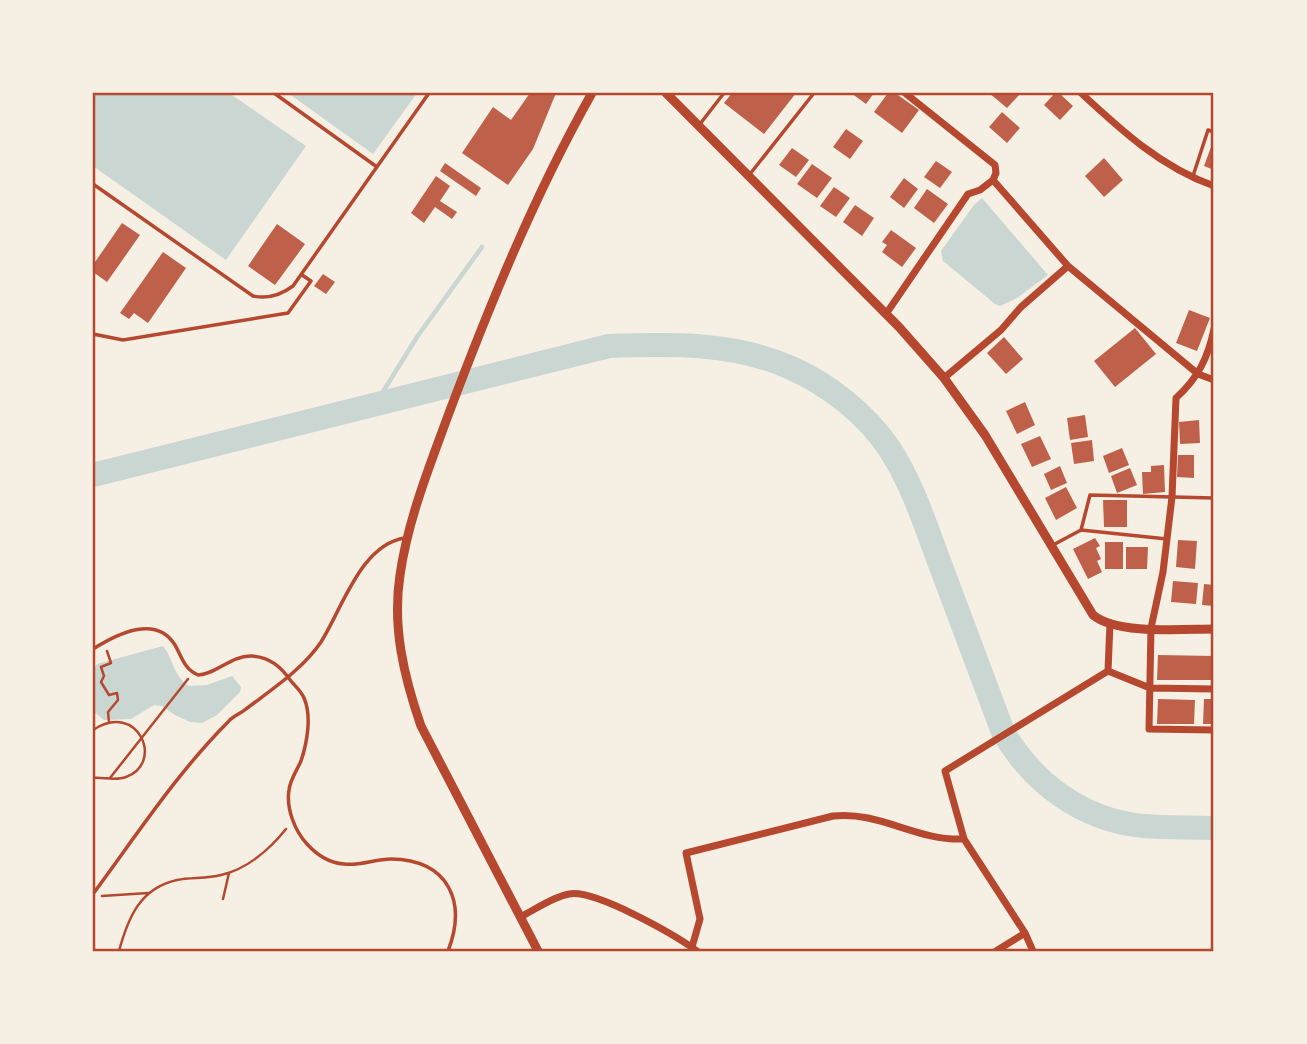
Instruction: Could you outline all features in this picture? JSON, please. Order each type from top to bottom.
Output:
[{"type":"street","points":[[538,951],[421,726],[408,689],[401,652],[397,613],[399,576],[407,537],[430,465],[481,326],[545,186],[592,93]]},
{"type":"street","points":[[666,93],[886,314],[944,378],[985,435],[1089,609],[1098,619],[1110,624],[1151,628],[1214,629]]},
{"type":"street","points":[[886,314],[968,194],[980,190],[993,180],[996,173],[995,165],[905,93]]},
{"type":"street","points":[[1081,93],[1160,160],[1214,186]]},
{"type":"street","points":[[993,180],[1068,266],[1198,374],[1214,380]]},
{"type":"street","points":[[944,378],[1001,330],[1021,307],[1068,266]]},
{"type":"street","points":[[1214,329],[1209,353],[1198,374],[1176,398],[1172,497],[1151,628],[1149,729],[1214,730]]},
{"type":"street","points":[[1108,671],[1110,624]]},
{"type":"street","points":[[1108,671],[1150,688],[1214,689]]},
{"type":"street","points":[[1033,951],[1025,933],[964,839],[945,771],[1108,671]]},
{"type":"street","points":[[520,917],[561,896],[583,894],[607,901],[694,949],[699,919],[686,853],[850,814],[864,815],[938,838],[964,839]]},
{"type":"street","points":[[996,951],[1025,933]]},
{"type":"lane","points":[[274,93],[377,167]]},
{"type":"lane","points":[[93,184],[253,296],[262,298],[284,293],[302,275],[429,93]]},
{"type":"lane","points":[[699,126],[724,93]]},
{"type":"lane","points":[[748,176],[814,93]]},
{"type":"lane","points":[[1193,178],[1208,130],[1214,132]]},
{"type":"lane","points":[[93,334],[123,340],[288,313],[311,281],[302,275]]},
{"type":"lane","points":[[1081,530],[1090,495],[1214,498]]},
{"type":"lane","points":[[1051,546],[1081,530],[1167,539]]},
{"type":"lane","points":[[93,893],[172,788],[226,724],[312,655],[344,598],[379,548],[393,540],[407,537]]},
{"type":"lane","points":[[93,649],[129,631],[155,629],[171,640],[186,665],[195,674],[206,674],[231,660],[254,656],[272,662],[304,698],[307,715],[305,747],[289,790],[293,820],[309,846],[329,860],[352,865],[383,859],[403,860],[424,866],[442,878],[450,890],[457,911],[448,951]]},
{"type":"path","points":[[105,641],[111,663],[101,667],[104,676],[101,682],[109,695],[117,693],[118,700],[108,712],[109,722]]},
{"type":"path","points":[[110,778],[185,683]]},
{"type":"path","points":[[93,730],[109,722],[128,724],[143,736],[145,749],[137,768],[126,777],[93,778]]},
{"type":"path","points":[[93,893],[104,897],[148,893],[177,880],[229,873],[265,851],[293,820]]},
{"type":"path","points":[[223,899],[229,873]]},
{"type":"path","points":[[119,951],[137,906],[148,893]]},
{"type":"shaded area","points":[[93,93],[229,93],[306,146],[226,260],[93,166]]},
{"type":"shaded area","points":[[288,93],[417,93],[373,154]]},
{"type":"shaded area","points":[[982,198],[1048,275],[1017,298],[1000,306],[943,261],[941,251]]},
{"type":"shaded area","points":[[163,646],[180,678],[189,686],[207,685],[232,676],[241,687],[240,692],[217,715],[202,723],[190,722],[162,706],[154,705],[131,719],[104,720],[93,711],[93,672],[97,664]]},
{"type":"building","points":[[530,93],[556,93],[533,149],[508,185],[462,153],[493,107],[511,120]]},
{"type":"building","points":[[732,93],[796,93],[764,134],[724,103]]},
{"type":"building","points":[[851,93],[874,93],[866,104]]},
{"type":"building","points":[[888,93],[895,93],[919,110],[902,133],[874,112]]},
{"type":"building","points":[[989,93],[1021,93],[1007,108]]},
{"type":"building","points":[[1055,93],[1059,93],[1073,106],[1060,120],[1044,105]]},
{"type":"building","points":[[1002,112],[1020,128],[1007,143],[989,127]]},
{"type":"building","points":[[846,129],[863,141],[850,159],[833,147]]},
{"type":"building","points":[[1214,139],[1214,170],[1204,166]]},
{"type":"building","points":[[792,148],[809,160],[796,177],[779,165]]},
{"type":"building","points":[[1104,158],[1123,180],[1104,197],[1085,176]]},
{"type":"building","points":[[936,161],[952,172],[940,188],[924,177]]},
{"type":"building","points":[[445,163],[481,188],[476,196],[440,171]]},
{"type":"building","points":[[812,164],[832,178],[817,198],[797,184]]},
{"type":"building","points":[[436,176],[450,186],[440,201],[457,212],[452,219],[435,207],[424,223],[411,213]]},
{"type":"building","points":[[904,178],[918,189],[904,208],[890,197]]},
{"type":"building","points":[[834,187],[850,198],[836,217],[820,206]]},
{"type":"building","points":[[927,189],[948,204],[934,223],[914,208]]},
{"type":"building","points":[[855,205],[874,218],[862,236],[843,222]]},
{"type":"building","points":[[122,223],[140,235],[107,282],[93,272],[93,265]]},
{"type":"building","points":[[277,224],[305,244],[275,285],[248,266]]},
{"type":"building","points":[[891,230],[916,248],[902,267],[882,252],[887,245],[882,242]]},
{"type":"building","points":[[163,252],[186,268],[148,323],[134,313],[129,319],[120,313]]},
{"type":"building","points":[[323,274],[335,282],[326,294],[314,286]]},
{"type":"building","points":[[1189,310],[1210,318],[1197,351],[1176,343]]},
{"type":"building","points":[[1135,328],[1156,354],[1115,387],[1094,361]]},
{"type":"building","points":[[1004,337],[1023,359],[1006,374],[987,353]]},
{"type":"building","points":[[1025,402],[1035,425],[1017,434],[1006,411]]},
{"type":"building","points":[[1085,415],[1088,437],[1070,440],[1067,418]]},
{"type":"building","points":[[1199,420],[1200,443],[1180,444],[1179,422]]},
{"type":"building","points":[[1040,436],[1051,459],[1032,467],[1021,444]]},
{"type":"building","points":[[1092,440],[1094,461],[1074,464],[1071,443]]},
{"type":"building","points":[[1122,448],[1129,465],[1109,473],[1103,456]]},
{"type":"building","points":[[1178,455],[1194,455],[1194,478],[1177,477]]},
{"type":"building","points":[[1164,465],[1165,492],[1143,494],[1142,472],[1151,472],[1151,466]]},
{"type":"building","points":[[1060,466],[1067,483],[1051,490],[1044,474]]},
{"type":"building","points":[[1130,468],[1137,485],[1117,493],[1111,476]]},
{"type":"building","points":[[1066,487],[1077,508],[1056,520],[1045,498]]},
{"type":"building","points":[[1103,500],[1127,500],[1127,527],[1104,527]]},
{"type":"building","points":[[1095,538],[1100,546],[1096,548],[1101,559],[1097,561],[1102,572],[1088,579],[1073,549]]},
{"type":"building","points":[[1178,540],[1197,541],[1195,569],[1176,567]]},
{"type":"building","points":[[1105,542],[1123,542],[1123,569],[1105,569]]},
{"type":"building","points":[[1126,547],[1148,547],[1147,569],[1126,569]]},
{"type":"building","points":[[1173,581],[1198,583],[1196,604],[1171,602]]},
{"type":"building","points":[[1204,584],[1214,585],[1214,606],[1202,605]]},
{"type":"building","points":[[1158,655],[1214,656],[1214,680],[1157,680]]},
{"type":"building","points":[[1158,699],[1195,700],[1194,724],[1157,724]]},
{"type":"building","points":[[1204,699],[1214,699],[1214,724],[1203,724]]},
{"type":"waterway","points":[[376,403],[417,337],[482,247]]},
{"type":"waterway","points":[[93,475],[609,346],[702,346],[747,353],[791,368],[819,382],[858,412],[889,448],[918,504],[1003,732],[1044,783],[1080,807],[1121,822],[1143,826],[1214,828]]}]
